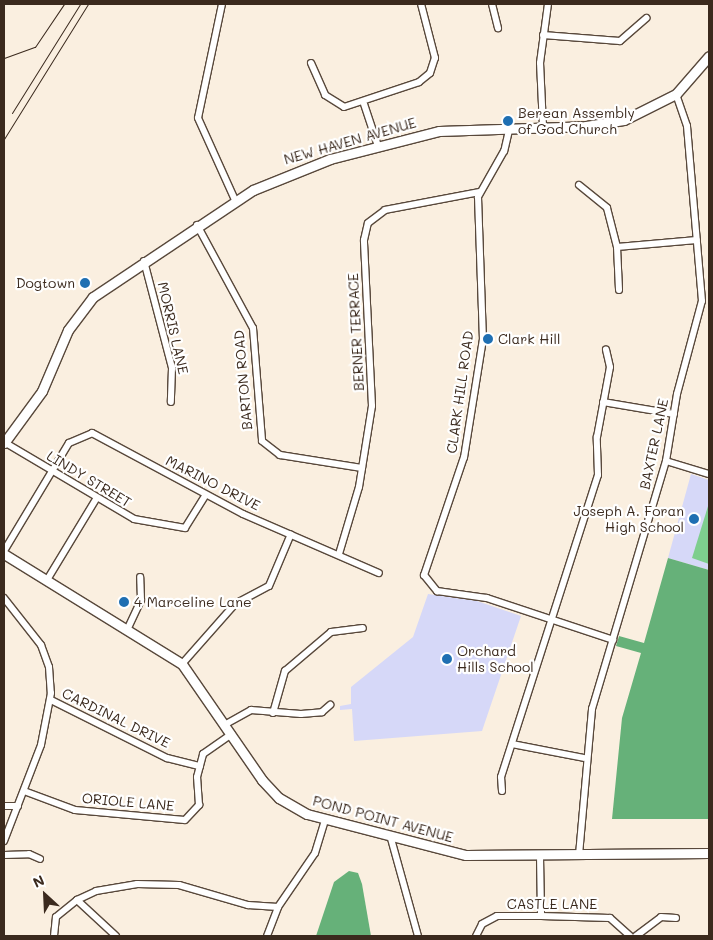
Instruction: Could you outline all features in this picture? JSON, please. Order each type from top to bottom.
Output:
[{"type":"main road","name":"NEW HAVEN AVENUE","points":[[4,442],[42,391],[80,312],[97,293],[236,200],[285,175],[378,146],[454,129],[618,121],[676,94],[709,56]]},
{"type":"main road","name":"POND POINT AVENUE","points":[[4,553],[128,628],[182,664],[279,798],[325,820],[466,855],[579,856],[709,853]]},
{"type":"street","points":[[222,4],[198,118],[236,200]]},
{"type":"street","points":[[311,63],[321,90],[333,103],[349,108],[419,82],[431,70],[434,47],[421,4]]},
{"type":"street","points":[[492,4],[498,28]]},
{"type":"street","points":[[543,126],[543,35],[548,4]]},
{"type":"street","points":[[543,35],[620,41],[646,18]]},
{"type":"street","name":"BAXTER LANE","points":[[579,856],[584,758],[592,709],[666,461],[674,414],[699,322],[697,240],[687,126],[676,94]]},
{"type":"street","points":[[364,104],[378,146]]},
{"type":"street","points":[[479,192],[504,151],[510,126]]},
{"type":"street","points":[[579,185],[606,206],[616,247],[619,290]]},
{"type":"street","name":"BERNER TERRACE","points":[[339,554],[362,468],[372,406],[364,240],[368,223],[385,210],[479,192]]},
{"type":"street","name":"CLARK HILL ROAD","points":[[479,192],[483,339],[464,457],[424,572],[428,585],[437,590],[480,596],[553,622]]},
{"type":"street","name":"BARTON ROAD","points":[[197,225],[253,328],[258,430],[265,446],[280,455],[362,468]]},
{"type":"street","points":[[616,247],[697,240]]},
{"type":"street","name":"MORRIS LANE","points":[[144,260],[172,368],[171,402]]},
{"type":"street","points":[[502,791],[500,778],[553,622],[598,475],[597,437],[610,368],[606,349]]},
{"type":"street","points":[[604,402],[674,414]]},
{"type":"street","name":"MARINO DRIVE","points":[[4,553],[72,440],[92,433],[206,495],[339,554],[379,574]]},
{"type":"street","name":"LINDY STREET","points":[[4,442],[128,518],[181,528],[189,525],[206,495]]},
{"type":"street","points":[[666,461],[709,474]]},
{"type":"street","points":[[47,580],[96,500]]},
{"type":"street","points":[[182,664],[230,608],[269,586],[291,534]]},
{"type":"street","points":[[128,628],[141,600],[140,578]]},
{"type":"street","points":[[4,598],[44,652],[51,700],[24,791],[4,841]]},
{"type":"street","points":[[553,622],[612,640]]},
{"type":"street","points":[[272,712],[285,672],[331,632],[363,628]]},
{"type":"street","name":"CARDINAL DRIVE","points":[[51,700],[167,758],[200,766]]},
{"type":"street","points":[[226,724],[251,710],[312,713],[330,705]]},
{"type":"street","points":[[200,766],[206,750],[232,734]]},
{"type":"street","points":[[512,744],[584,758]]},
{"type":"street","name":"ORIOLE LANE","points":[[24,791],[75,810],[185,820],[199,805],[200,766]]},
{"type":"street","points":[[4,806],[18,806]]},
{"type":"street","points":[[267,936],[278,907],[307,867],[325,820]]},
{"type":"street","points":[[390,835],[418,936]]},
{"type":"street","points":[[4,855],[28,854],[40,860]]},
{"type":"street","points":[[540,856],[541,916]]},
{"type":"street","points":[[54,936],[56,918],[77,900],[102,890],[151,883],[210,892],[248,905],[278,907]]},
{"type":"street","points":[[77,900],[116,936]]},
{"type":"street","name":"CASTLE LANE","points":[[476,936],[482,924],[497,916],[610,918],[630,936]]},
{"type":"street","points":[[636,936],[661,917],[676,918]]},
{"type":"shaded area","name":"Joseph A. Foran High School","points":[[691,474],[709,480],[709,570],[668,558]]},
{"type":"shaded area","name":"Orchard Hills School","points":[[428,594],[477,601],[521,616],[482,731],[354,741],[352,709],[340,710],[340,706],[351,704],[351,687],[413,637]]},
{"type":"green space","points":[[709,503],[709,564],[692,558]]},
{"type":"green space","points":[[668,558],[709,570],[709,819],[612,819],[622,718],[641,653],[616,646],[619,636],[644,643]]},
{"type":"green space","points":[[349,871],[358,873],[362,884],[371,936],[316,936],[334,882]]},
{"type":"railway","points":[[4,58],[35,47],[64,4]]},
{"type":"railway","points":[[12,113],[80,4]]},
{"type":"railway","points":[[4,139],[88,4]]},
{"type":"place","name":"Berean Assembly of God Church","points":[[508,121]]},
{"type":"place","name":"Dogtown","points":[[85,283]]},
{"type":"place","name":"Clark Hill","points":[[488,339]]},
{"type":"place","name":"Joseph A. Foran High School","points":[[694,519]]},
{"type":"place","name":"4 Marceline Lane","points":[[124,602]]},
{"type":"place","name":"Orchard Hills School","points":[[447,659]]}]
